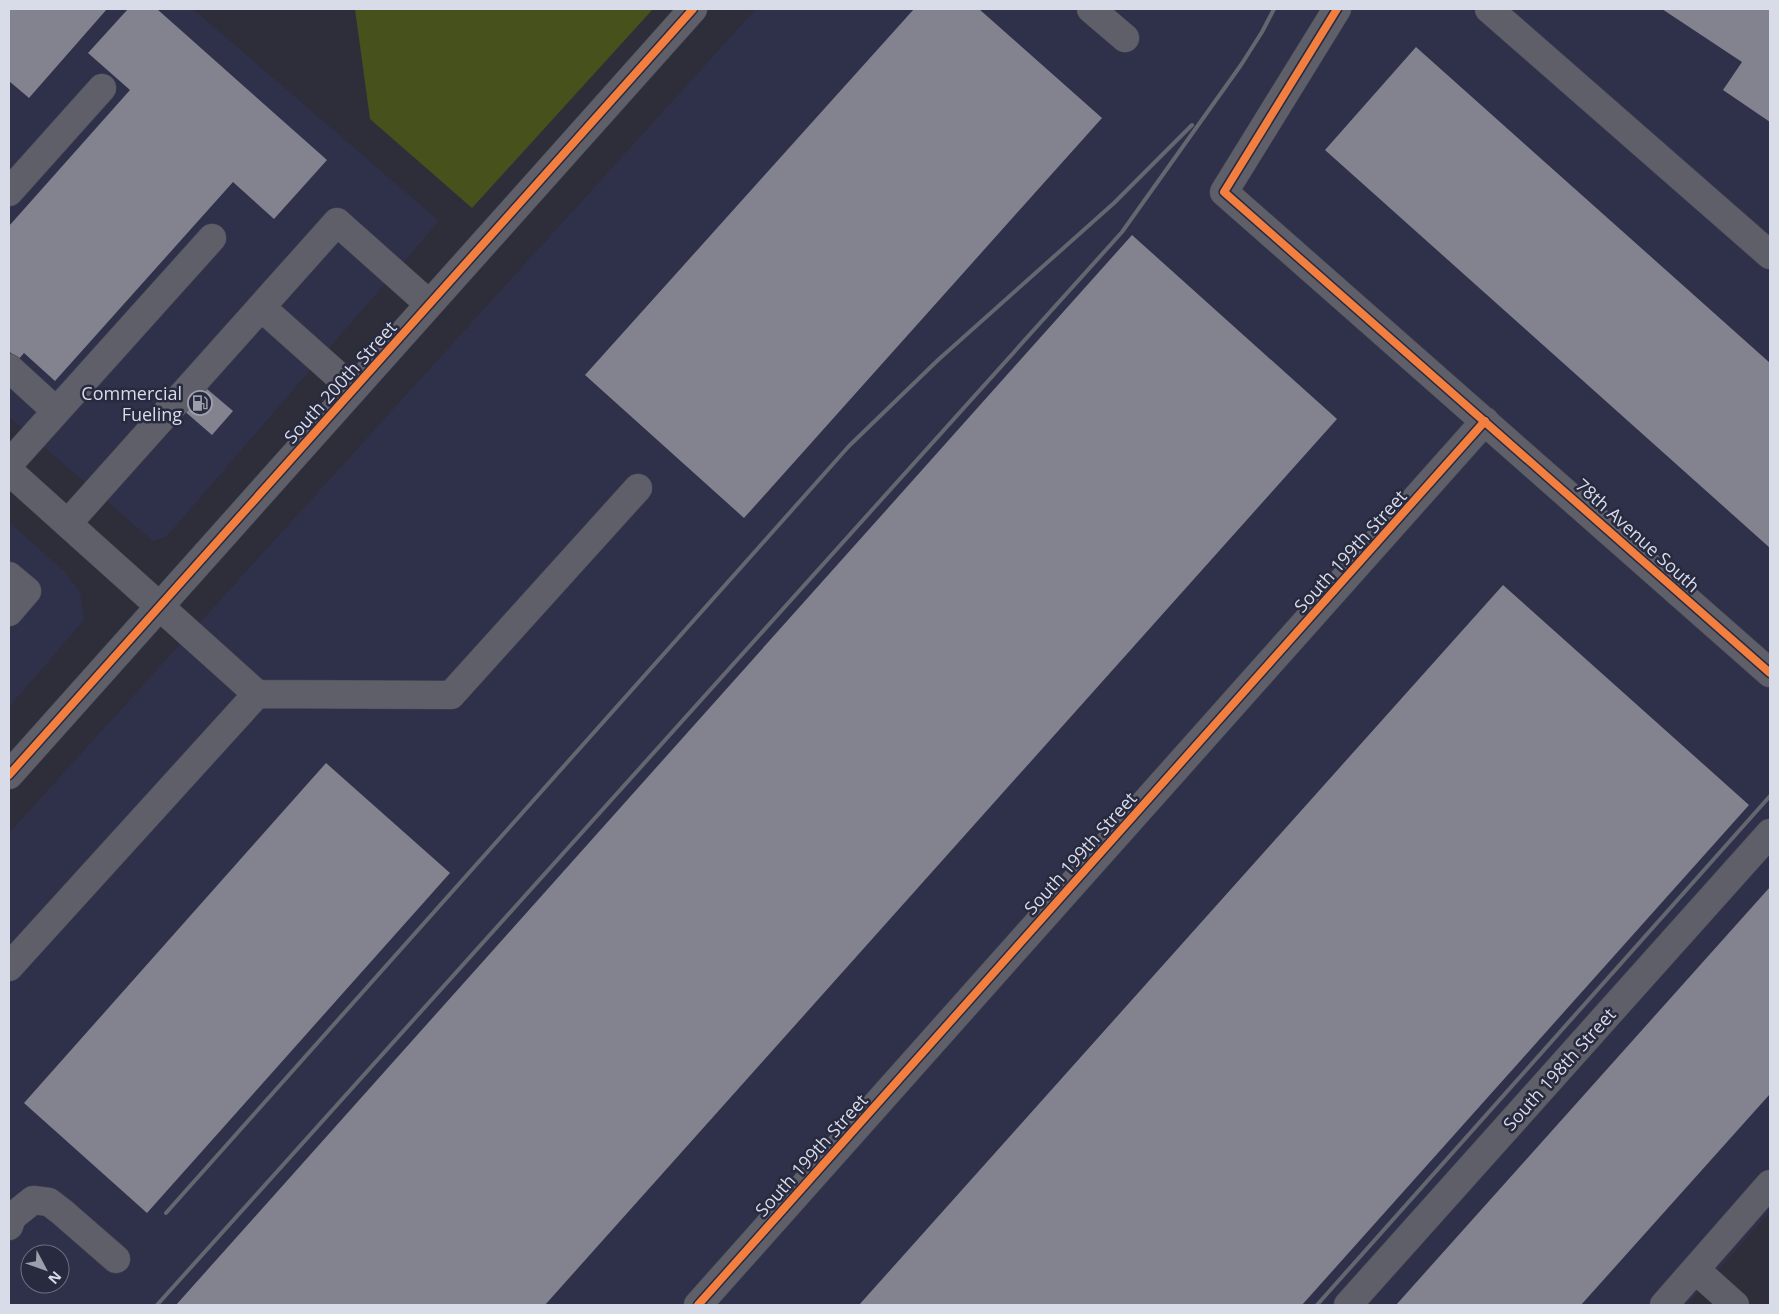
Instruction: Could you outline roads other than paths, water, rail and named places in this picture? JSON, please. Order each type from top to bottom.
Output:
[{"type":"street","name":"South 200th Street","points":[[9,775],[693,9]]},
{"type":"street","points":[[1091,9],[1126,38]]},
{"type":"street","name":"78th Avenue South","points":[[1337,9],[1224,192],[1770,673]]},
{"type":"street","points":[[1489,9],[1770,254]]},
{"type":"street","points":[[9,192],[102,88]]},
{"type":"street","points":[[68,524],[337,222],[429,304]]},
{"type":"street","points":[[9,464],[212,238]]},
{"type":"street","points":[[261,307],[353,389]]},
{"type":"street","points":[[9,368],[56,411]]},
{"type":"street","name":"South 199th Street","points":[[698,1305],[1486,421]]},
{"type":"street","points":[[9,471],[256,694],[451,695],[638,488]]},
{"type":"street","points":[[9,576],[27,592],[9,612]]},
{"type":"street","points":[[9,967],[256,694]]},
{"type":"street","name":"South 198th Street","points":[[1348,1305],[1770,833]]},
{"type":"street","points":[[1664,1305],[1770,1184]]},
{"type":"street","points":[[9,1226],[12,1217],[33,1200],[49,1202],[116,1259]]},
{"type":"street","points":[[1696,1270],[1735,1305]]},
{"type":"railway","points":[[157,1305],[1122,232],[1241,65],[1274,9]]},
{"type":"railway","points":[[166,1213],[849,446],[938,360],[1114,203],[1192,125]]},
{"type":"railway","points":[[1317,1305],[1770,796]]},
{"type":"place","name":"Commercial Fueling","points":[[200,403]]}]
